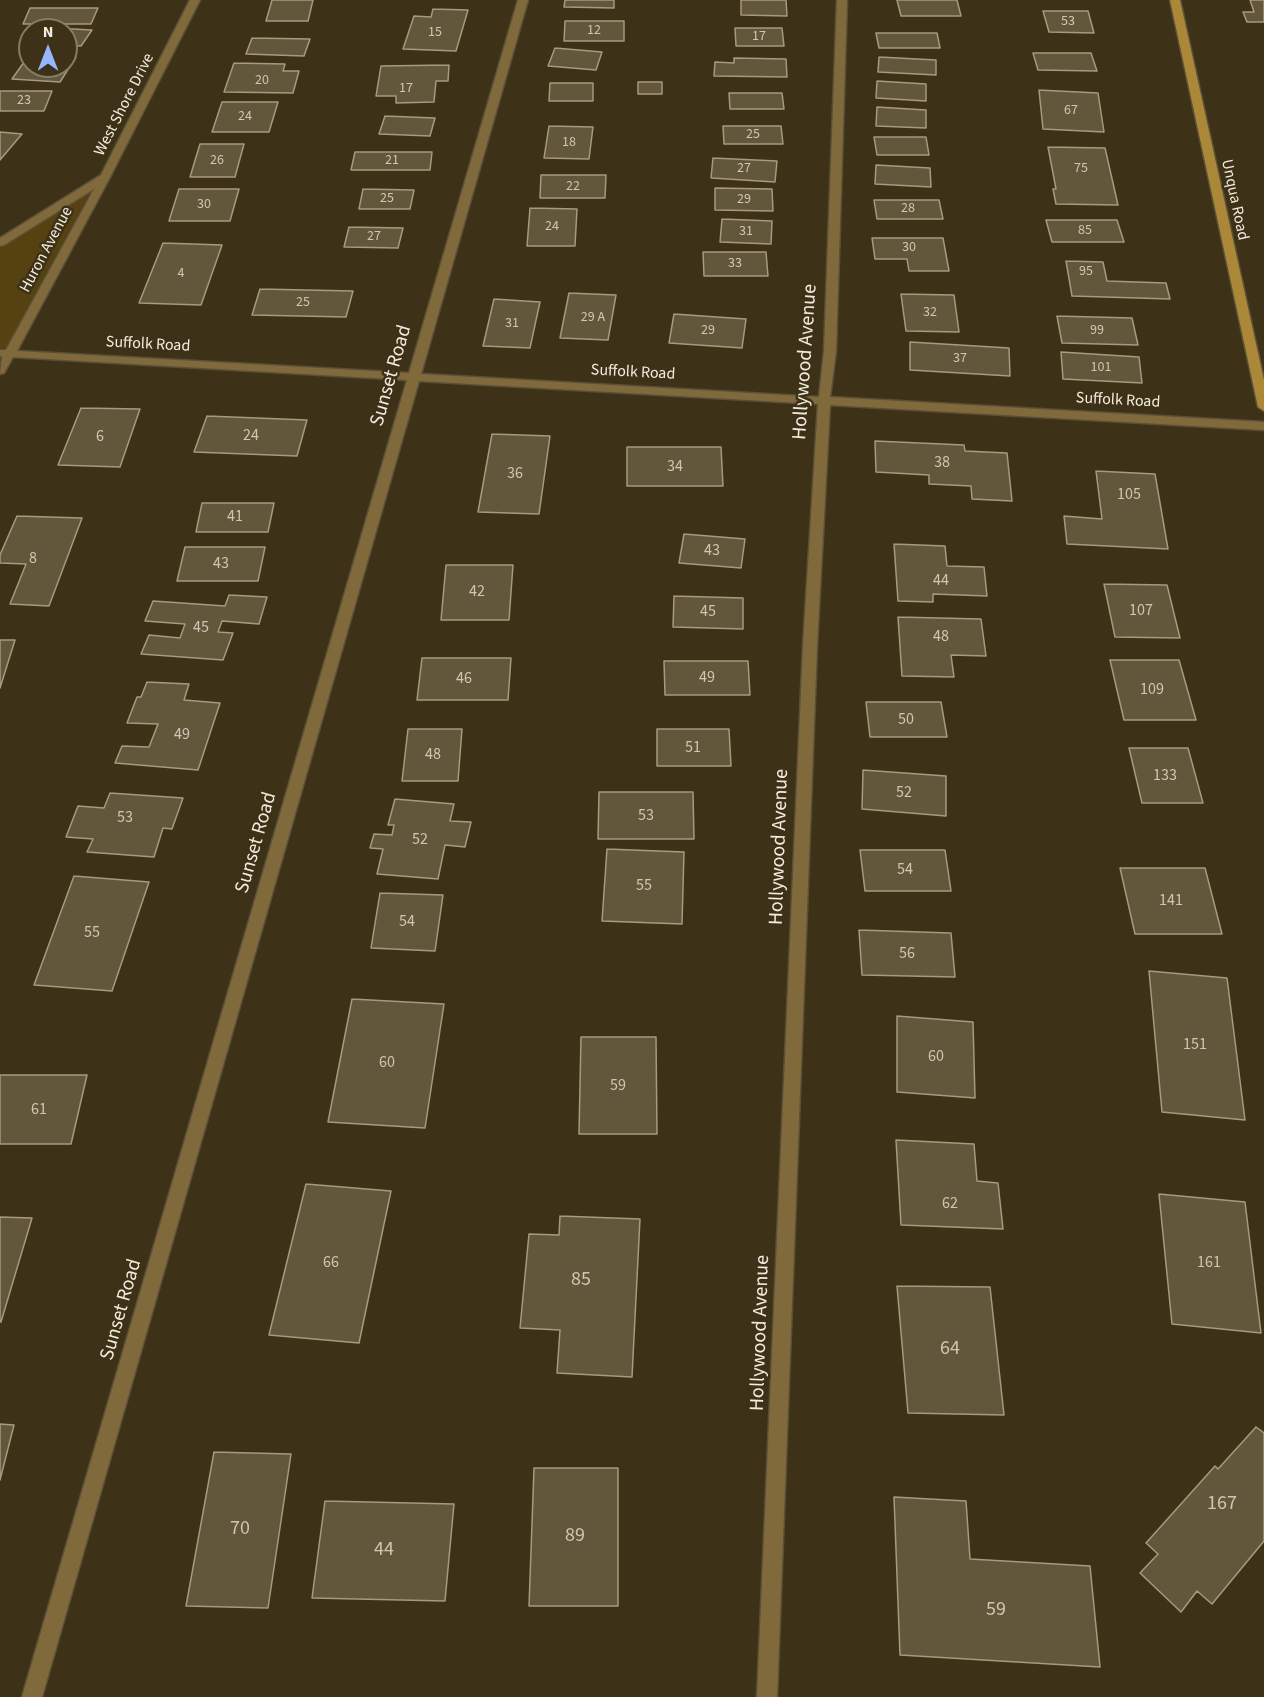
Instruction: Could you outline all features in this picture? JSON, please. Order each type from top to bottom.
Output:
[{"type":"street","name":"West Shore Drive","points":[[0,243],[105,177],[195,0]]},
{"type":"street","name":"Sunset Road","points":[[32,1697],[523,0]]},
{"type":"street","name":"Hollywood Avenue","points":[[767,1697],[810,646],[824,401],[830,351],[842,0]]},
{"type":"street","name":"Unqua Road","points":[[1175,0],[1264,406]]},
{"type":"street","name":"Huron Avenue","points":[[0,371],[5,353],[105,177]]},
{"type":"street","name":"Suffolk Road","points":[[5,353],[1264,426]]},
{"type":"shaded area","points":[[91,191],[6,348],[0,348],[0,248]]},
{"type":"building","points":[[272,0],[313,0],[308,21],[266,21]]},
{"type":"building","points":[[565,0],[614,0],[614,8],[564,7]]},
{"type":"building","points":[[741,0],[786,0],[787,16],[741,15]]},
{"type":"building","points":[[897,0],[957,0],[961,16],[901,16]]},
{"type":"building","points":[[1250,0],[1264,0],[1264,22],[1247,22],[1243,12],[1254,12]]},
{"type":"building","points":[[30,8],[98,8],[91,24],[78,24],[78,18],[26,18]]},
{"type":"building","points":[[433,9],[468,10],[456,51],[403,49],[414,16],[431,17]]},
{"type":"building","points":[[1043,11],[1088,11],[1094,33],[1049,32]]},
{"type":"building","points":[[565,21],[624,21],[624,41],[564,41]]},
{"type":"building","points":[[735,28],[782,28],[784,46],[736,46]]},
{"type":"building","points":[[78,29],[92,30],[81,46],[78,46]]},
{"type":"building","points":[[876,33],[937,33],[940,48],[879,48]]},
{"type":"building","points":[[252,38],[310,39],[304,56],[246,54]]},
{"type":"building","points":[[555,48],[602,52],[596,70],[548,66]]},
{"type":"building","points":[[1033,53],[1091,53],[1097,71],[1038,70]]},
{"type":"building","points":[[879,57],[936,60],[936,75],[878,72]]},
{"type":"building","points":[[734,58],[786,59],[787,77],[714,76],[715,62],[734,63]]},
{"type":"building","points":[[234,63],[285,64],[283,71],[299,71],[293,93],[224,92]]},
{"type":"building","points":[[449,65],[448,81],[436,81],[434,102],[396,103],[396,96],[376,96],[381,66]]},
{"type":"building","points":[[18,71],[18,78],[63,78],[60,82],[12,79]]},
{"type":"building","points":[[877,81],[926,84],[926,101],[876,98]]},
{"type":"building","points":[[638,82],[662,82],[662,94],[638,94]]},
{"type":"building","points":[[550,83],[593,83],[593,101],[549,101]]},
{"type":"building","points":[[1039,90],[1098,93],[1104,132],[1043,129]]},
{"type":"building","points":[[0,91],[52,91],[44,111],[0,111]]},
{"type":"building","points":[[729,93],[782,93],[784,109],[730,109]]},
{"type":"building","points":[[222,102],[278,102],[269,132],[212,132]]},
{"type":"building","points":[[877,107],[926,110],[926,128],[876,126]]},
{"type":"building","points":[[385,116],[435,118],[430,136],[379,134]]},
{"type":"building","points":[[549,126],[593,127],[589,159],[544,158]]},
{"type":"building","points":[[723,126],[781,126],[783,144],[724,144]]},
{"type":"building","points":[[0,132],[22,134],[0,160]]},
{"type":"building","points":[[874,137],[926,137],[929,155],[877,155]]},
{"type":"building","points":[[200,144],[244,144],[235,177],[190,177]]},
{"type":"building","points":[[1048,147],[1105,148],[1118,205],[1056,204],[1053,189],[1056,189]]},
{"type":"building","points":[[355,152],[432,152],[430,170],[351,170]]},
{"type":"building","points":[[713,158],[777,161],[775,182],[711,178]]},
{"type":"building","points":[[876,165],[930,168],[931,187],[875,184]]},
{"type":"building","points":[[541,175],[606,175],[605,198],[540,198]]},
{"type":"building","points":[[715,188],[772,189],[773,211],[715,210]]},
{"type":"building","points":[[179,189],[239,189],[230,221],[169,221]]},
{"type":"building","points":[[363,189],[414,190],[410,209],[359,209]]},
{"type":"building","points":[[874,200],[939,200],[943,219],[877,219]]},
{"type":"building","points":[[530,208],[577,209],[575,246],[527,246]]},
{"type":"building","points":[[722,219],[772,221],[771,244],[720,242]]},
{"type":"building","points":[[1046,220],[1117,220],[1124,242],[1052,242]]},
{"type":"building","points":[[349,227],[403,228],[398,248],[344,247]]},
{"type":"building","points":[[872,238],[943,238],[949,271],[909,271],[907,259],[875,259]]},
{"type":"building","points":[[163,243],[222,245],[201,305],[139,303]]},
{"type":"building","points":[[703,252],[766,252],[768,276],[704,276]]},
{"type":"building","points":[[1066,261],[1103,262],[1107,281],[1166,283],[1170,299],[1072,296]]},
{"type":"building","points":[[260,289],[353,291],[346,317],[252,315]]},
{"type":"building","points":[[569,293],[616,295],[608,340],[560,338]]},
{"type":"building","points":[[901,294],[954,295],[959,332],[906,331]]},
{"type":"building","points":[[494,299],[540,302],[530,348],[483,346]]},
{"type":"building","points":[[674,314],[746,319],[742,348],[669,343]]},
{"type":"building","points":[[1057,316],[1132,318],[1138,345],[1062,343]]},
{"type":"building","points":[[910,342],[1009,348],[1010,376],[910,370]]},
{"type":"building","points":[[1061,352],[1139,357],[1142,383],[1063,379]]},
{"type":"building","points":[[81,408],[140,409],[120,467],[58,465]]},
{"type":"building","points":[[207,416],[307,420],[297,456],[194,452]]},
{"type":"building","points":[[492,434],[550,436],[539,514],[478,512]]},
{"type":"building","points":[[875,441],[964,445],[965,451],[1007,453],[1012,501],[972,499],[971,486],[929,484],[929,475],[876,472]]},
{"type":"building","points":[[627,447],[721,447],[723,486],[627,486]]},
{"type":"building","points":[[1096,471],[1155,474],[1168,549],[1067,544],[1064,516],[1102,519]]},
{"type":"building","points":[[202,503],[274,503],[268,532],[196,532]]},
{"type":"building","points":[[17,516],[82,518],[49,606],[10,604],[26,564],[0,563],[0,555]]},
{"type":"building","points":[[684,534],[745,539],[741,568],[679,563]]},
{"type":"building","points":[[894,544],[945,546],[947,566],[984,567],[987,596],[933,594],[933,602],[898,601]]},
{"type":"building","points":[[185,547],[265,547],[258,581],[177,581]]},
{"type":"building","points":[[446,565],[513,565],[509,620],[441,620]]},
{"type":"building","points":[[1104,584],[1167,585],[1180,638],[1115,637]]},
{"type":"building","points":[[229,595],[267,597],[259,624],[222,621],[218,632],[233,633],[223,660],[141,654],[149,635],[180,638],[185,624],[145,621],[153,601],[225,606]]},
{"type":"building","points":[[674,596],[743,598],[743,629],[673,627]]},
{"type":"building","points":[[898,617],[981,619],[986,656],[951,655],[954,677],[902,676]]},
{"type":"building","points":[[0,640],[15,640],[0,688]]},
{"type":"building","points":[[422,658],[511,658],[508,700],[417,700]]},
{"type":"building","points":[[1110,660],[1179,660],[1196,720],[1124,720]]},
{"type":"building","points":[[664,661],[748,661],[750,695],[665,695]]},
{"type":"building","points":[[147,682],[189,684],[184,700],[220,703],[198,770],[115,763],[122,746],[149,747],[158,724],[127,723],[137,697],[141,697]]},
{"type":"building","points":[[866,702],[941,702],[947,737],[870,737]]},
{"type":"building","points":[[408,729],[462,729],[458,781],[402,781]]},
{"type":"building","points":[[657,729],[729,729],[731,766],[657,766]]},
{"type":"building","points":[[1129,748],[1188,748],[1203,803],[1142,803]]},
{"type":"building","points":[[863,770],[946,776],[946,816],[862,809]]},
{"type":"building","points":[[599,792],[693,792],[694,839],[598,839]]},
{"type":"building","points":[[110,793],[183,798],[172,829],[163,828],[154,857],[87,852],[93,839],[66,837],[78,806],[104,808]]},
{"type":"building","points":[[395,799],[454,804],[450,821],[471,822],[465,847],[445,845],[438,879],[377,874],[383,849],[370,848],[374,834],[392,835],[394,825],[388,825]]},
{"type":"building","points":[[607,849],[684,852],[682,924],[602,921]]},
{"type":"building","points":[[860,850],[945,850],[951,891],[865,891]]},
{"type":"building","points":[[1120,868],[1205,868],[1222,934],[1135,934]]},
{"type":"building","points":[[74,876],[149,882],[112,991],[34,985]]},
{"type":"building","points":[[380,893],[443,895],[435,951],[371,948]]},
{"type":"building","points":[[859,930],[951,933],[955,977],[862,975]]},
{"type":"building","points":[[1149,971],[1227,978],[1245,1120],[1162,1112]]},
{"type":"building","points":[[352,999],[444,1004],[425,1128],[328,1122]]},
{"type":"building","points":[[897,1016],[973,1022],[975,1098],[897,1092]]},
{"type":"building","points":[[581,1037],[656,1037],[657,1134],[579,1134]]},
{"type":"building","points":[[0,1075],[87,1075],[71,1144],[0,1144]]},
{"type":"building","points":[[896,1140],[974,1144],[977,1181],[998,1183],[1003,1229],[901,1225]]},
{"type":"building","points":[[306,1184],[391,1191],[359,1343],[269,1335]]},
{"type":"building","points":[[1159,1194],[1245,1202],[1261,1333],[1172,1324]]},
{"type":"building","points":[[560,1216],[640,1219],[632,1377],[557,1373],[560,1330],[520,1328],[529,1234],[559,1235]]},
{"type":"building","points":[[0,1217],[32,1218],[1,1322],[0,1322]]},
{"type":"building","points":[[897,1286],[990,1287],[1004,1415],[908,1413]]},
{"type":"building","points":[[0,1424],[14,1425],[0,1480]]},
{"type":"building","points":[[1256,1427],[1264,1433],[1264,1541],[1212,1604],[1197,1591],[1181,1612],[1140,1573],[1158,1554],[1146,1543],[1215,1466],[1218,1469]]},
{"type":"building","points":[[214,1452],[291,1454],[268,1608],[186,1606]]},
{"type":"building","points":[[534,1468],[618,1468],[618,1606],[529,1606]]},
{"type":"building","points":[[894,1497],[966,1501],[970,1559],[1090,1566],[1100,1667],[900,1655]]},
{"type":"building","points":[[325,1501],[454,1504],[445,1601],[312,1598]]}]
